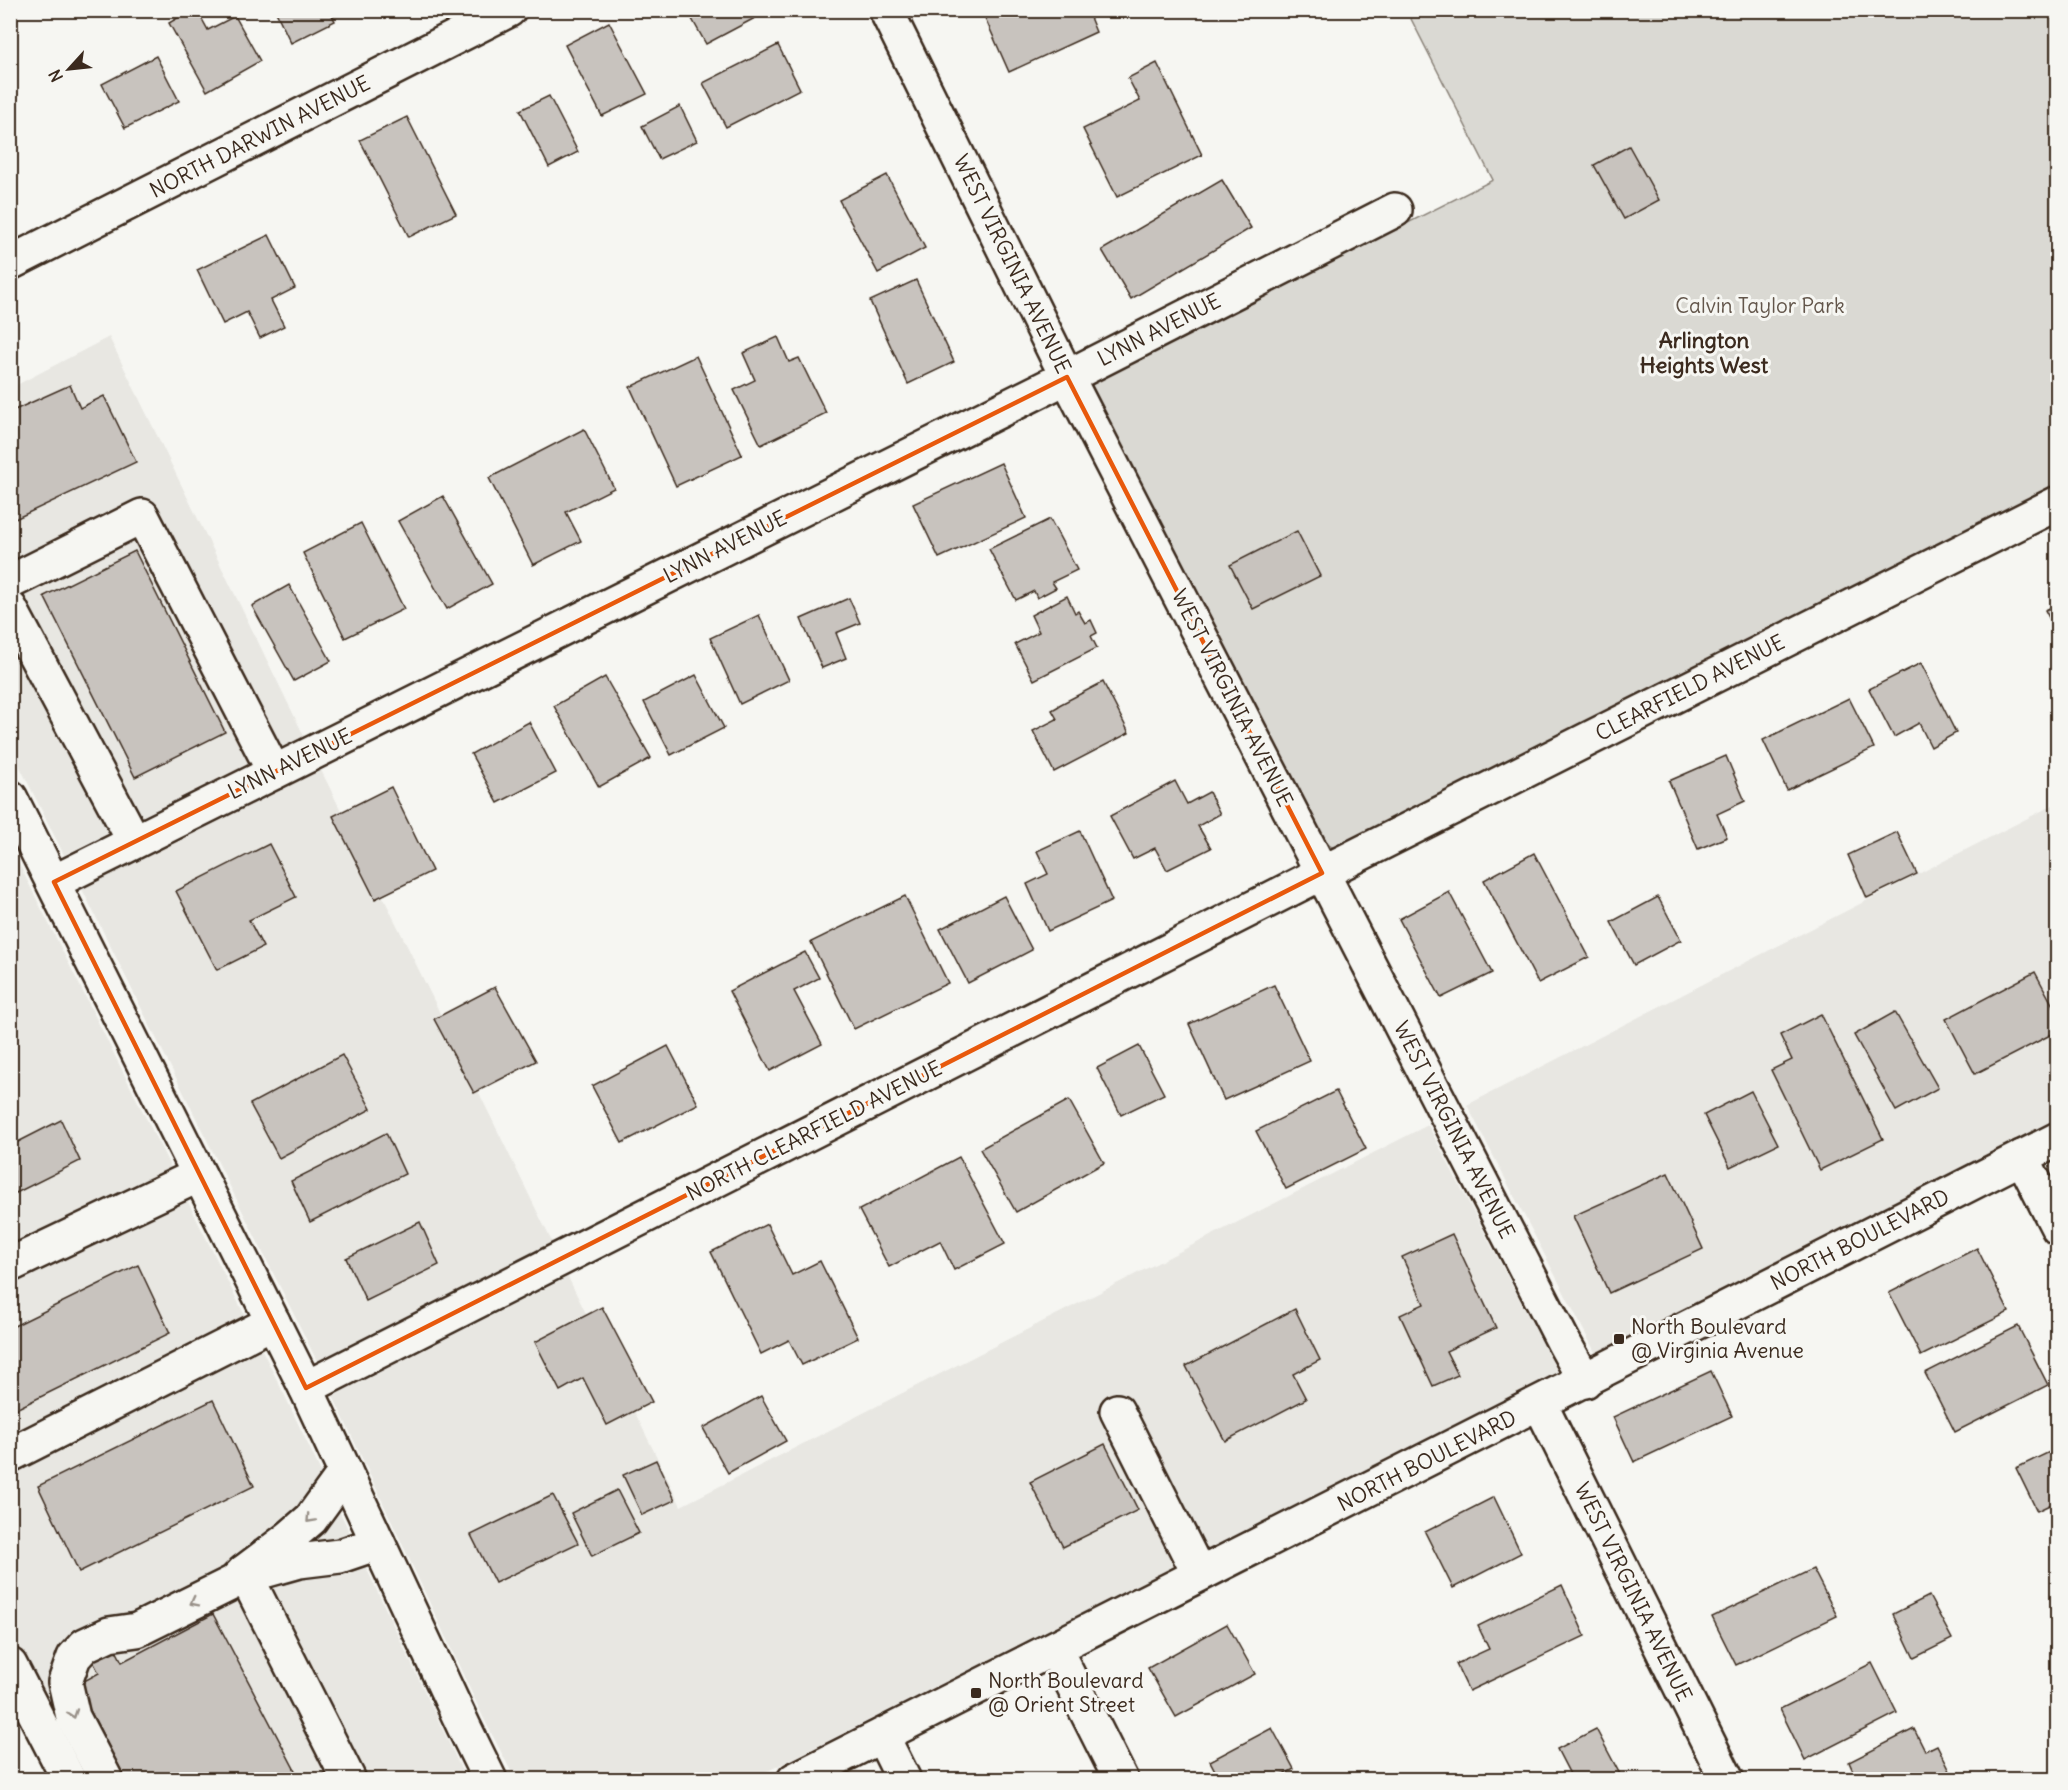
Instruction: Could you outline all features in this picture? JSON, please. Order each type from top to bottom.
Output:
[{"type":"street","name":"NORTH DARWIN AVENUE","points":[[10,262],[509,10]]},
{"type":"street","name":"WEST VIRGINIA AVENUE","points":[[886,10],[1067,377],[1585,1381]]},
{"type":"street","name":"LYNN AVENUE","points":[[54,882],[1067,377],[1395,210]]},
{"type":"street","name":"CLEARFIELD AVENUE","points":[[1322,873],[2058,503]]},
{"type":"street","points":[[10,582],[142,516],[274,772]]},
{"type":"street","points":[[10,608],[134,842]]},
{"type":"street","points":[[10,797],[306,1388],[490,1779]]},
{"type":"street","name":"NORTH CLEARFIELD AVENUE","points":[[306,1388],[1322,873]]},
{"type":"street","name":"NORTH BOULEVARD","points":[[794,1779],[1540,1404],[2058,1139]]},
{"type":"street","points":[[2022,1157],[2058,1228]]},
{"type":"street","points":[[10,1265],[199,1175]]},
{"type":"street","points":[[10,1455],[273,1322]]},
{"type":"street","name":"WEST VIRGINIA AVENUE","points":[[1540,1404],[1727,1779]]},
{"type":"street","points":[[1117,1411],[1199,1574]]},
{"type":"street","points":[[106,1779],[73,1717],[65,1682],[74,1657],[85,1645],[109,1634],[137,1630],[234,1582],[311,1519],[345,1472]]},
{"type":"street","points":[[244,1572],[267,1570],[299,1561],[340,1556],[378,1543]]},
{"type":"street","points":[[244,1572],[349,1779]]},
{"type":"street","points":[[1055,1649],[1121,1779]]},
{"type":"street","points":[[10,1665],[69,1779]]},
{"type":"street","points":[[882,1736],[904,1779]]},
{"type":"highlighted area","points":[[1067,377],[1322,873],[306,1388],[54,882]]},
{"type":"shaded area","points":[[109,337],[304,736],[64,855],[11,749],[11,388]]},
{"type":"shaded area","points":[[321,770],[552,1242],[317,1361],[82,889]]},
{"type":"shaded area","points":[[2057,803],[2057,1118],[1596,1354],[1467,1105]]},
{"type":"shaded area","points":[[10,846],[286,1398],[466,1779],[72,1779],[11,1649]]},
{"type":"shaded area","points":[[1428,1125],[1558,1373],[750,1780],[515,1779],[483,1717],[333,1396],[568,1277],[681,1506]]},
{"type":"green space","name":"Calvin Taylor Park","points":[[1407,11],[2057,11],[2057,484],[1352,845],[1332,847],[1316,836],[1087,385],[1493,180]]},
{"type":"building","points":[[191,10],[197,10],[208,30],[235,16],[260,61],[207,91],[169,23]]},
{"type":"building","points":[[275,10],[329,10],[335,21],[291,43]]},
{"type":"building","points":[[687,10],[770,10],[706,44]]},
{"type":"building","points":[[1087,10],[1096,32],[1009,72],[982,11]]},
{"type":"building","points":[[609,22],[647,94],[602,116],[565,45]]},
{"type":"building","points":[[778,45],[800,89],[726,127],[703,83]]},
{"type":"building","points":[[156,56],[179,101],[125,128],[102,84]]},
{"type":"building","points":[[1157,63],[1202,155],[1117,197],[1083,129],[1140,101],[1128,78]]},
{"type":"building","points":[[549,96],[578,152],[549,167],[520,110]]},
{"type":"building","points":[[680,106],[697,141],[659,159],[642,126]]},
{"type":"building","points":[[407,117],[456,214],[409,237],[360,140]]},
{"type":"building","points":[[1629,146],[1659,200],[1624,219],[1594,165]]},
{"type":"building","points":[[887,175],[925,248],[878,273],[839,200]]},
{"type":"building","points":[[1222,180],[1251,228],[1131,299],[1102,250]]},
{"type":"building","points":[[269,235],[295,288],[271,300],[284,326],[260,338],[247,312],[223,324],[197,270]]},
{"type":"building","points":[[916,280],[954,362],[908,384],[870,301]]},
{"type":"building","points":[[778,337],[789,362],[799,358],[826,413],[761,445],[734,390],[755,380],[743,353]]},
{"type":"building","points":[[696,356],[742,455],[676,486],[630,387]]},
{"type":"building","points":[[70,385],[80,408],[104,396],[136,462],[13,520],[10,515],[10,412]]},
{"type":"building","points":[[584,429],[614,488],[566,512],[581,541],[533,565],[489,478]]},
{"type":"building","points":[[1001,463],[1026,518],[939,558],[913,504]]},
{"type":"building","points":[[443,496],[492,584],[447,609],[398,521]]},
{"type":"building","points":[[1050,519],[1077,570],[1052,582],[1056,588],[1037,598],[1034,591],[1016,600],[989,549]]},
{"type":"building","points":[[361,523],[404,609],[345,638],[303,553]]},
{"type":"building","points":[[1297,531],[1320,576],[1253,609],[1230,565]]},
{"type":"building","points":[[135,551],[225,732],[135,777],[44,596]]},
{"type":"building","points":[[289,585],[331,661],[294,681],[252,606]]},
{"type":"building","points":[[1067,596],[1075,613],[1078,611],[1085,623],[1091,620],[1097,633],[1091,636],[1097,648],[1034,680],[1015,644],[1039,632],[1031,615]]},
{"type":"building","points":[[849,598],[860,623],[836,633],[846,658],[822,668],[801,619]]},
{"type":"building","points":[[2058,604],[2058,635],[2045,610]]},
{"type":"building","points":[[759,615],[789,680],[740,704],[710,638]]},
{"type":"building","points":[[1921,663],[1956,733],[1931,747],[1919,723],[1894,737],[1869,689]]},
{"type":"building","points":[[696,675],[724,728],[671,755],[644,702]]},
{"type":"building","points":[[605,677],[651,758],[599,787],[554,706]]},
{"type":"building","points":[[1103,682],[1129,733],[1054,772],[1033,731],[1057,719],[1052,710],[1059,705]]},
{"type":"building","points":[[1849,698],[1874,748],[1787,790],[1763,740]]},
{"type":"building","points":[[529,722],[556,773],[498,803],[471,754]]},
{"type":"building","points":[[1726,756],[1745,801],[1717,814],[1727,837],[1698,849],[1669,781]]},
{"type":"building","points":[[1175,781],[1187,804],[1209,792],[1220,814],[1198,826],[1211,848],[1167,870],[1155,848],[1133,859],[1110,816]]},
{"type":"building","points":[[391,787],[432,871],[375,899],[333,816]]},
{"type":"building","points":[[1080,831],[1112,901],[1048,931],[1027,884],[1048,874],[1037,851]]},
{"type":"building","points":[[1897,832],[1917,874],[1867,898],[1848,855]]},
{"type":"building","points":[[269,844],[296,897],[249,920],[263,947],[217,970],[176,891]]},
{"type":"building","points":[[1534,853],[1589,957],[1538,983],[1484,880]]},
{"type":"building","points":[[1449,892],[1492,973],[1441,998],[1399,919]]},
{"type":"building","points":[[905,896],[948,983],[854,1029],[811,942]]},
{"type":"building","points":[[1004,896],[1032,950],[968,983],[940,929]]},
{"type":"building","points":[[1658,897],[1681,940],[1634,965],[1611,922]]},
{"type":"building","points":[[805,952],[819,978],[794,991],[822,1044],[770,1071],[729,991]]},
{"type":"building","points":[[2035,972],[2058,1015],[2058,1031],[1975,1074],[1946,1019]]},
{"type":"building","points":[[1274,985],[1310,1061],[1224,1100],[1189,1024]]},
{"type":"building","points":[[495,987],[536,1061],[474,1093],[434,1019]]},
{"type":"building","points":[[1895,1012],[1938,1088],[1896,1111],[1854,1035]]},
{"type":"building","points":[[1821,1014],[1883,1139],[1820,1170],[1771,1070],[1792,1060],[1780,1035]]},
{"type":"building","points":[[668,1046],[698,1104],[622,1143],[592,1086]]},
{"type":"building","points":[[1139,1046],[1164,1094],[1121,1115],[1097,1068]]},
{"type":"building","points":[[342,1055],[371,1109],[279,1158],[250,1104]]},
{"type":"building","points":[[1336,1091],[1366,1149],[1286,1189],[1256,1131]]},
{"type":"building","points":[[1751,1091],[1778,1144],[1730,1167],[1704,1115]]},
{"type":"building","points":[[1069,1100],[1104,1163],[1016,1212],[980,1149]]},
{"type":"building","points":[[61,1120],[80,1161],[10,1196],[10,1146]]},
{"type":"building","points":[[386,1133],[405,1174],[310,1222],[291,1181]]},
{"type":"building","points":[[959,1157],[1005,1244],[954,1270],[940,1241],[889,1267],[859,1210]]},
{"type":"building","points":[[1668,1173],[1703,1249],[1609,1293],[1573,1216]]},
{"type":"building","points":[[420,1222],[439,1265],[366,1301],[346,1258]]},
{"type":"building","points":[[767,1224],[792,1275],[820,1261],[858,1338],[802,1365],[789,1340],[761,1354],[711,1252]]},
{"type":"building","points":[[1452,1234],[1496,1328],[1446,1351],[1458,1375],[1433,1386],[1400,1315],[1424,1304],[1402,1257]]},
{"type":"building","points":[[1977,1248],[2009,1312],[1921,1356],[1889,1293]]},
{"type":"building","points":[[138,1265],[170,1333],[10,1412],[10,1328]]},
{"type":"building","points":[[602,1307],[652,1402],[607,1425],[583,1378],[560,1391],[535,1342]]},
{"type":"building","points":[[1295,1309],[1320,1360],[1293,1374],[1306,1399],[1225,1441],[1186,1366]]},
{"type":"building","points":[[2018,1326],[2048,1385],[1955,1432],[1925,1373]]},
{"type":"building","points":[[1711,1371],[1732,1416],[1634,1462],[1613,1417]]},
{"type":"building","points":[[761,1396],[786,1441],[728,1473],[703,1428]]},
{"type":"building","points":[[213,1400],[254,1486],[79,1572],[38,1486]]},
{"type":"building","points":[[1105,1444],[1138,1510],[1063,1547],[1030,1482]]},
{"type":"building","points":[[2058,1448],[2058,1501],[2037,1511],[2016,1468]]},
{"type":"building","points":[[656,1460],[675,1500],[642,1515],[623,1475]]},
{"type":"building","points":[[617,1490],[639,1533],[592,1556],[571,1513]]},
{"type":"building","points":[[553,1495],[578,1543],[495,1583],[471,1535]]},
{"type":"building","points":[[1494,1497],[1521,1553],[1453,1588],[1425,1532]]},
{"type":"building","points":[[1813,1569],[1837,1616],[1736,1665],[1712,1617]]},
{"type":"building","points":[[1562,1585],[1585,1636],[1469,1691],[1456,1664],[1489,1649],[1478,1626]]},
{"type":"building","points":[[1929,1596],[1952,1639],[1914,1658],[1893,1614]]},
{"type":"building","points":[[213,1614],[300,1780],[126,1780],[77,1685],[99,1673],[87,1650],[110,1638],[122,1662]]},
{"type":"building","points":[[1227,1624],[1255,1674],[1176,1717],[1148,1668]]},
{"type":"building","points":[[1872,1663],[1897,1713],[1805,1760],[1780,1709]]},
{"type":"building","points":[[1272,1728],[1294,1769],[1274,1780],[1220,1780],[1210,1761]]},
{"type":"building","points":[[1596,1729],[1623,1780],[1573,1780],[1557,1749]]},
{"type":"building","points":[[1914,1729],[1925,1751],[1937,1745],[1951,1773],[1938,1780],[1879,1780],[1878,1777],[1872,1780],[1857,1780],[1849,1762]]},
{"type":"place","name":"North Boulevard @ Virginia Avenue","points":[[1619,1339]]},
{"type":"place","name":"North Boulevard @ Orient Street","points":[[976,1693]]},
{"type":"district","name":"Arlington Heights West","points":[[1704,352]]}]
